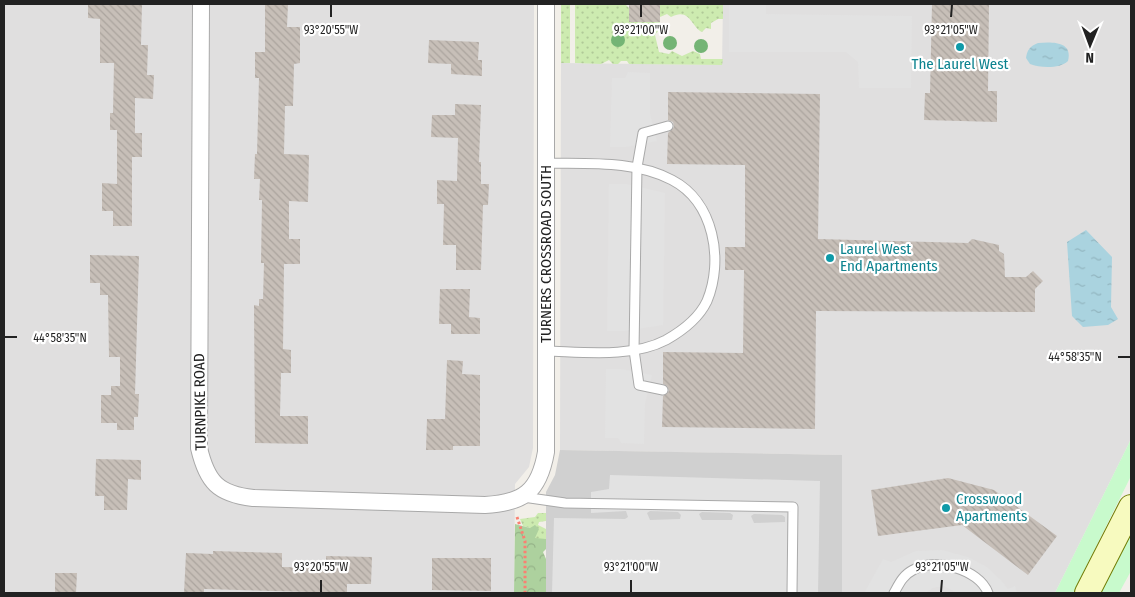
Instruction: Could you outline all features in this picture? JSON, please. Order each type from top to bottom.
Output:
[{"type":"street","name":"TURNPIKE ROAD","points":[[202,4],[199,448],[208,476],[227,493],[253,498],[484,505],[512,503],[523,497]]},
{"type":"street","name":"TURNERS CROSSROAD SOUTH","points":[[523,497],[537,480],[544,467],[546,452],[546,4]]},
{"type":"street","points":[[1087,593],[1131,507]]},
{"type":"lane","points":[[663,390],[639,385],[634,350],[637,167],[643,133],[668,126]]},
{"type":"lane","points":[[546,163],[637,167],[673,180],[694,196],[706,214],[712,232],[714,259],[712,284],[706,302],[698,316],[683,329],[664,341],[634,350],[546,351]]},
{"type":"lane","points":[[523,497],[565,503],[793,507],[792,593]]},
{"type":"lane","points":[[894,593],[902,579],[914,569],[933,565],[952,567],[971,575],[985,586],[988,593]]},
{"type":"path","points":[[517,517],[525,541],[525,593]]},
{"type":"shaded area","points":[[4,4],[534,4],[533,448],[529,467],[515,484],[514,593],[4,593]]},
{"type":"shaded area","points":[[723,4],[1131,4],[1131,439],[1055,593],[842,593],[841,455],[560,450],[561,63],[722,65]]},
{"type":"shaded area","points":[[729,4],[766,4],[766,14],[912,16],[911,88],[859,88],[858,62],[846,52],[729,52]]},
{"type":"shaded area","points":[[628,72],[650,73],[650,114],[657,141],[626,147],[610,147],[612,78],[625,78]]},
{"type":"shaded area","points":[[609,184],[626,184],[665,193],[663,325],[624,331],[607,331]]},
{"type":"shaded area","points":[[606,369],[621,369],[652,375],[645,403],[644,444],[621,443],[618,438],[605,438]]},
{"type":"shaded area","points":[[560,450],[842,455],[842,593],[546,593],[546,492],[555,475]]},
{"type":"shaded area","points":[[610,475],[820,481],[818,593],[552,593],[554,518],[625,519],[628,517],[626,511],[591,513],[591,492],[609,489]],"holes":[[[650,511],[678,512],[681,515],[680,519],[650,520],[647,513]],[[702,512],[730,513],[733,515],[732,520],[702,520],[699,514]],[[754,514],[782,515],[785,517],[785,522],[754,523],[751,516]]]},
{"type":"shaded area","points":[[942,550],[968,557],[987,567],[1008,589],[1015,586],[1017,593],[957,593],[944,586],[933,588],[925,593],[864,593],[883,559],[891,562],[916,551]]},
{"type":"green space","points":[[561,4],[570,4],[570,63],[561,63]]},
{"type":"green space","points":[[575,4],[625,4],[629,8],[629,22],[660,22],[660,28],[655,35],[659,52],[669,54],[672,51],[682,56],[693,51],[700,54],[701,59],[723,59],[722,65],[629,64],[627,61],[613,64],[609,60],[601,64],[575,63]]},
{"type":"green space","points":[[660,4],[723,4],[723,19],[718,19],[711,23],[711,29],[706,28],[702,32],[698,30],[690,19],[682,14],[671,17],[667,14],[660,17]]},
{"type":"green space","points":[[1131,439],[1131,476],[1073,593],[1055,593]]},
{"type":"green space","points":[[538,513],[546,513],[546,521],[539,522],[538,525],[546,529],[546,539],[538,540],[534,538],[530,528],[523,526],[520,519],[535,517]]},
{"type":"green space","points":[[515,524],[530,528],[535,525],[539,529],[535,538],[546,539],[546,549],[543,552],[546,559],[546,593],[514,593]]},
{"type":"green space","points":[[1131,530],[1131,571],[1119,593],[1100,593]]},
{"type":"water","points":[[1038,43],[1055,43],[1064,46],[1069,54],[1068,61],[1064,64],[1050,67],[1030,64],[1026,58],[1027,53],[1031,47]]},
{"type":"water","points":[[1086,230],[1112,257],[1111,307],[1118,319],[1108,325],[1083,327],[1072,316],[1067,242]]},
{"type":"building","points":[[88,4],[142,4],[141,45],[148,45],[147,75],[154,75],[153,99],[135,98],[135,133],[142,133],[142,157],[132,157],[132,226],[113,226],[113,211],[102,211],[102,183],[117,184],[117,130],[110,130],[110,113],[113,113],[114,63],[100,63],[100,19],[88,18]]},
{"type":"building","points":[[265,4],[288,4],[287,27],[300,27],[300,63],[294,64],[293,106],[285,106],[284,154],[309,155],[308,202],[289,201],[289,239],[300,239],[300,264],[284,264],[283,349],[291,350],[291,373],[281,373],[280,416],[308,416],[308,444],[255,443],[254,305],[259,306],[259,299],[263,299],[264,263],[261,263],[262,200],[259,200],[260,179],[254,179],[255,154],[257,154],[259,78],[255,78],[255,52],[265,52]]},
{"type":"building","points":[[629,4],[660,4],[660,22],[629,22]]},
{"type":"building","name":"The Laurel West","points":[[932,4],[989,4],[988,91],[997,91],[997,122],[924,120],[925,93],[930,93]]},
{"type":"building","points":[[429,40],[479,42],[478,60],[482,60],[482,76],[451,74],[451,64],[428,63]]},
{"type":"building","name":"Laurel West End Apartments","points":[[668,92],[820,94],[818,239],[968,243],[972,239],[999,245],[999,251],[1004,254],[1005,277],[1026,277],[1033,271],[1043,281],[1035,289],[1035,312],[816,311],[815,429],[662,427],[663,396],[669,391],[667,386],[663,384],[663,352],[743,353],[744,270],[725,270],[725,247],[745,247],[745,165],[667,164],[668,133],[674,127],[673,122],[668,120]]},
{"type":"building","points":[[455,104],[481,105],[479,162],[481,162],[481,184],[489,184],[488,205],[483,205],[481,270],[456,270],[456,245],[443,245],[444,204],[437,204],[437,180],[457,181],[458,138],[431,137],[432,115],[455,115]]},
{"type":"building","points":[[90,255],[139,256],[135,394],[139,394],[138,417],[134,417],[134,430],[117,430],[117,423],[101,423],[101,395],[111,395],[111,386],[120,386],[120,357],[109,357],[108,295],[100,295],[100,283],[90,283]]},
{"type":"building","points":[[440,289],[470,289],[469,317],[480,318],[480,334],[451,334],[451,324],[439,324]]},
{"type":"building","points":[[447,360],[463,361],[462,374],[480,375],[480,446],[453,446],[453,450],[426,450],[427,419],[445,419]]},
{"type":"building","points":[[96,459],[141,460],[141,480],[128,479],[127,510],[104,510],[104,496],[95,496]]},
{"type":"building","name":"Crosswood Apartments","points":[[948,478],[994,490],[1057,536],[1028,575],[962,525],[878,536],[871,490]]},
{"type":"building","points":[[213,551],[282,553],[282,567],[326,568],[326,556],[372,557],[371,584],[347,584],[347,593],[204,589],[204,593],[184,593],[186,553],[213,554]]},
{"type":"building","points":[[432,558],[491,558],[491,591],[432,590]]},
{"type":"building","points":[[55,573],[77,573],[76,593],[55,593]]},
{"type":"place","name":"The Laurel West","points":[[960,47]]},
{"type":"place","name":"Laurel West End Apartments","points":[[830,258]]},
{"type":"place","name":"Crosswood Apartments","points":[[946,508]]}]
